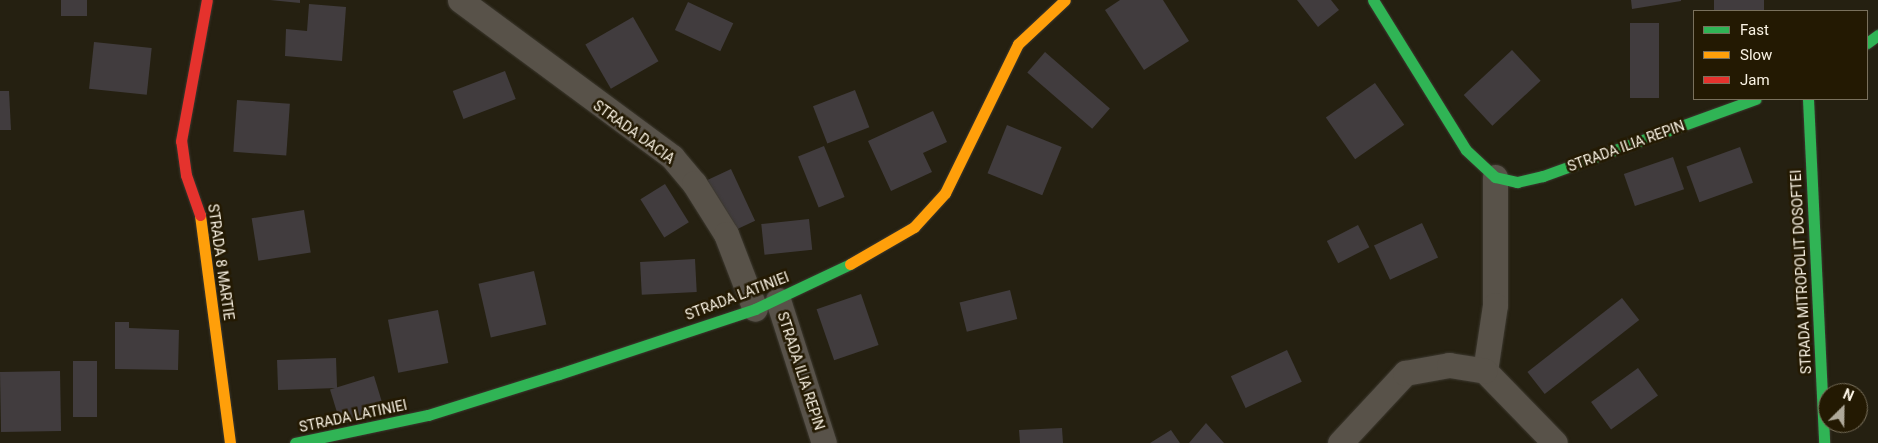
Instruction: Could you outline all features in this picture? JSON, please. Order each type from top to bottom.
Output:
[{"type":"street","name":"STRADA 8 MARTIE","points":[[207,0],[181,141],[186,174],[198,202],[230,443]]},
{"type":"street","name":"STRADA DACIA","points":[[460,0],[672,157],[694,183],[726,234],[754,308]]},
{"type":"street","name":"STRADA LATINIEI","points":[[295,443],[428,416],[778,300],[914,227],[949,186],[992,90],[1018,44],[1065,0]]},
{"type":"street","points":[[1373,0],[1466,150],[1495,177],[1495,305],[1485,371]]},
{"type":"street","name":"STRADA ILIA REPIN","points":[[1495,177],[1517,182],[1543,176],[1753,100]]},
{"type":"street","name":"STRADA MITROPOLIT DOSOFTEI","points":[[1808,100],[1824,443]]},
{"type":"street","name":"STRADA ILIA REPIN","points":[[778,300],[824,443]]},
{"type":"street","points":[[1340,443],[1405,373],[1450,364],[1485,371],[1554,443]]},
{"type":"building","points":[[61,0],[87,0],[87,16],[61,16]]},
{"type":"building","points":[[270,0],[300,0],[300,3]]},
{"type":"building","points":[[1120,0],[1163,0],[1189,41],[1144,70],[1105,10]]},
{"type":"building","points":[[1297,0],[1331,0],[1339,10],[1318,27]]},
{"type":"building","points":[[1631,0],[1681,0],[1681,1],[1632,9]]},
{"type":"building","points":[[1714,0],[1764,0],[1764,10],[1714,10]]},
{"type":"building","points":[[688,2],[733,23],[720,51],[675,30]]},
{"type":"building","points":[[309,4],[346,7],[342,61],[285,56],[286,29],[307,31]]},
{"type":"building","points":[[633,17],[658,61],[611,89],[585,44]]},
{"type":"building","points":[[1630,23],[1659,23],[1659,98],[1630,98]]},
{"type":"building","points":[[94,42],[152,48],[147,95],[89,89]]},
{"type":"building","points":[[1512,50],[1541,81],[1492,126],[1464,95]]},
{"type":"building","points":[[1045,52],[1110,108],[1092,129],[1027,72]]},
{"type":"building","points":[[505,71],[516,99],[463,119],[453,91]]},
{"type":"building","points":[[1375,83],[1404,125],[1355,159],[1326,117]]},
{"type":"building","points":[[855,90],[869,127],[827,143],[813,106]]},
{"type":"building","points":[[0,91],[9,91],[11,130],[0,130]]},
{"type":"building","points":[[237,100],[290,104],[286,156],[233,152]]},
{"type":"building","points":[[933,111],[947,142],[923,153],[932,172],[891,191],[868,141]]},
{"type":"building","points":[[1007,125],[1062,147],[1042,195],[988,173]]},
{"type":"building","points":[[824,146],[845,197],[819,207],[798,156]]},
{"type":"building","points":[[1740,147],[1753,183],[1699,202],[1686,166]]},
{"type":"building","points":[[1673,157],[1684,189],[1635,206],[1624,174]]},
{"type":"building","points":[[731,169],[755,221],[732,232],[707,180]]},
{"type":"building","points":[[665,184],[689,222],[664,238],[640,199]]},
{"type":"building","points":[[304,210],[311,252],[258,261],[252,218]]},
{"type":"building","points":[[809,219],[812,250],[765,255],[761,224]]},
{"type":"building","points":[[1422,223],[1438,257],[1390,280],[1374,245]]},
{"type":"building","points":[[1358,225],[1369,247],[1338,263],[1327,241]]},
{"type":"building","points":[[695,259],[697,292],[642,295],[640,262]]},
{"type":"building","points":[[534,271],[546,325],[491,337],[478,284]]},
{"type":"building","points":[[1010,290],[1017,319],[967,332],[960,303]]},
{"type":"building","points":[[861,294],[879,345],[834,360],[817,309]]},
{"type":"building","points":[[1622,298],[1639,320],[1545,394],[1527,372]]},
{"type":"building","points":[[438,310],[448,363],[398,373],[388,320]]},
{"type":"building","points":[[115,322],[129,322],[129,328],[179,330],[178,370],[115,369]]},
{"type":"building","points":[[1287,350],[1302,382],[1246,408],[1231,376]]},
{"type":"building","points":[[336,358],[337,388],[278,390],[277,360]]},
{"type":"building","points":[[73,361],[97,361],[97,417],[73,417]]},
{"type":"building","points":[[1638,368],[1658,396],[1611,430],[1591,402]]},
{"type":"building","points":[[60,371],[61,431],[1,432],[0,372]]},
{"type":"building","points":[[374,376],[385,411],[341,425],[330,389]]},
{"type":"building","points":[[1206,423],[1224,443],[1189,443]]},
{"type":"building","points":[[1062,428],[1063,443],[1020,443],[1019,430]]},
{"type":"building","points":[[1171,430],[1180,443],[1150,443]]},
{"type":"traffic: fast","points":[[1373,0],[1466,150],[1495,177],[1517,182],[1543,176],[1753,100]]},
{"type":"traffic: fast","points":[[1868,42],[1878,35]]},
{"type":"traffic: fast","points":[[1808,100],[1824,443]]},
{"type":"traffic: fast","points":[[295,443],[428,415],[559,374],[755,309],[850,264]]},
{"type":"traffic: slow","points":[[850,264],[914,227],[945,193],[1018,44],[1065,0]]},
{"type":"traffic: slow","points":[[200,215],[230,443]]},
{"type":"traffic: jam","points":[[200,215],[186,175],[181,141],[207,0]]}]
